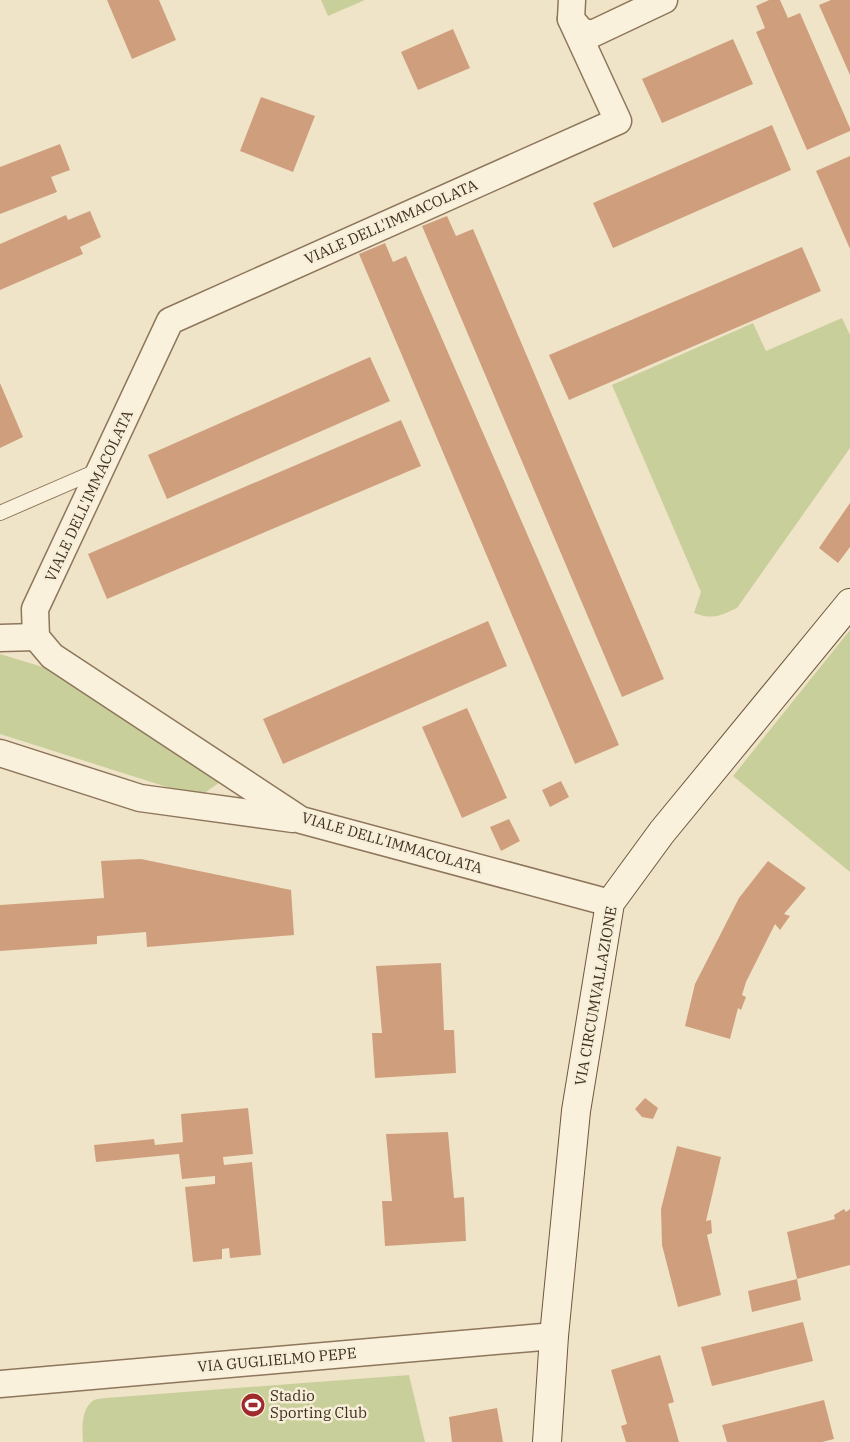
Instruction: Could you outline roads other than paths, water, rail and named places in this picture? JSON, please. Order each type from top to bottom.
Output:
[{"type":"street","points":[[568,6],[581,31],[592,34],[664,0]]},
{"type":"street","name":"VIALE DELL'IMMACOLATA","points":[[568,6],[618,121],[170,321],[35,610],[36,637],[52,656],[301,820],[610,902]]},
{"type":"street","name":"VIA CIRCUMVALLAZIONE","points":[[547,1442],[554,1336],[576,1111],[610,902],[662,832],[850,603]]},
{"type":"street","points":[[0,638],[36,637]]},
{"type":"street","points":[[0,753],[140,798],[301,820]]},
{"type":"street","name":"VIA GUGLIELMO PEPE","points":[[0,1384],[554,1336]]},
{"type":"lane","points":[[0,513],[102,468]]},
{"type":"place","name":"Stadio Sporting Club","points":[[253,1405]]}]
